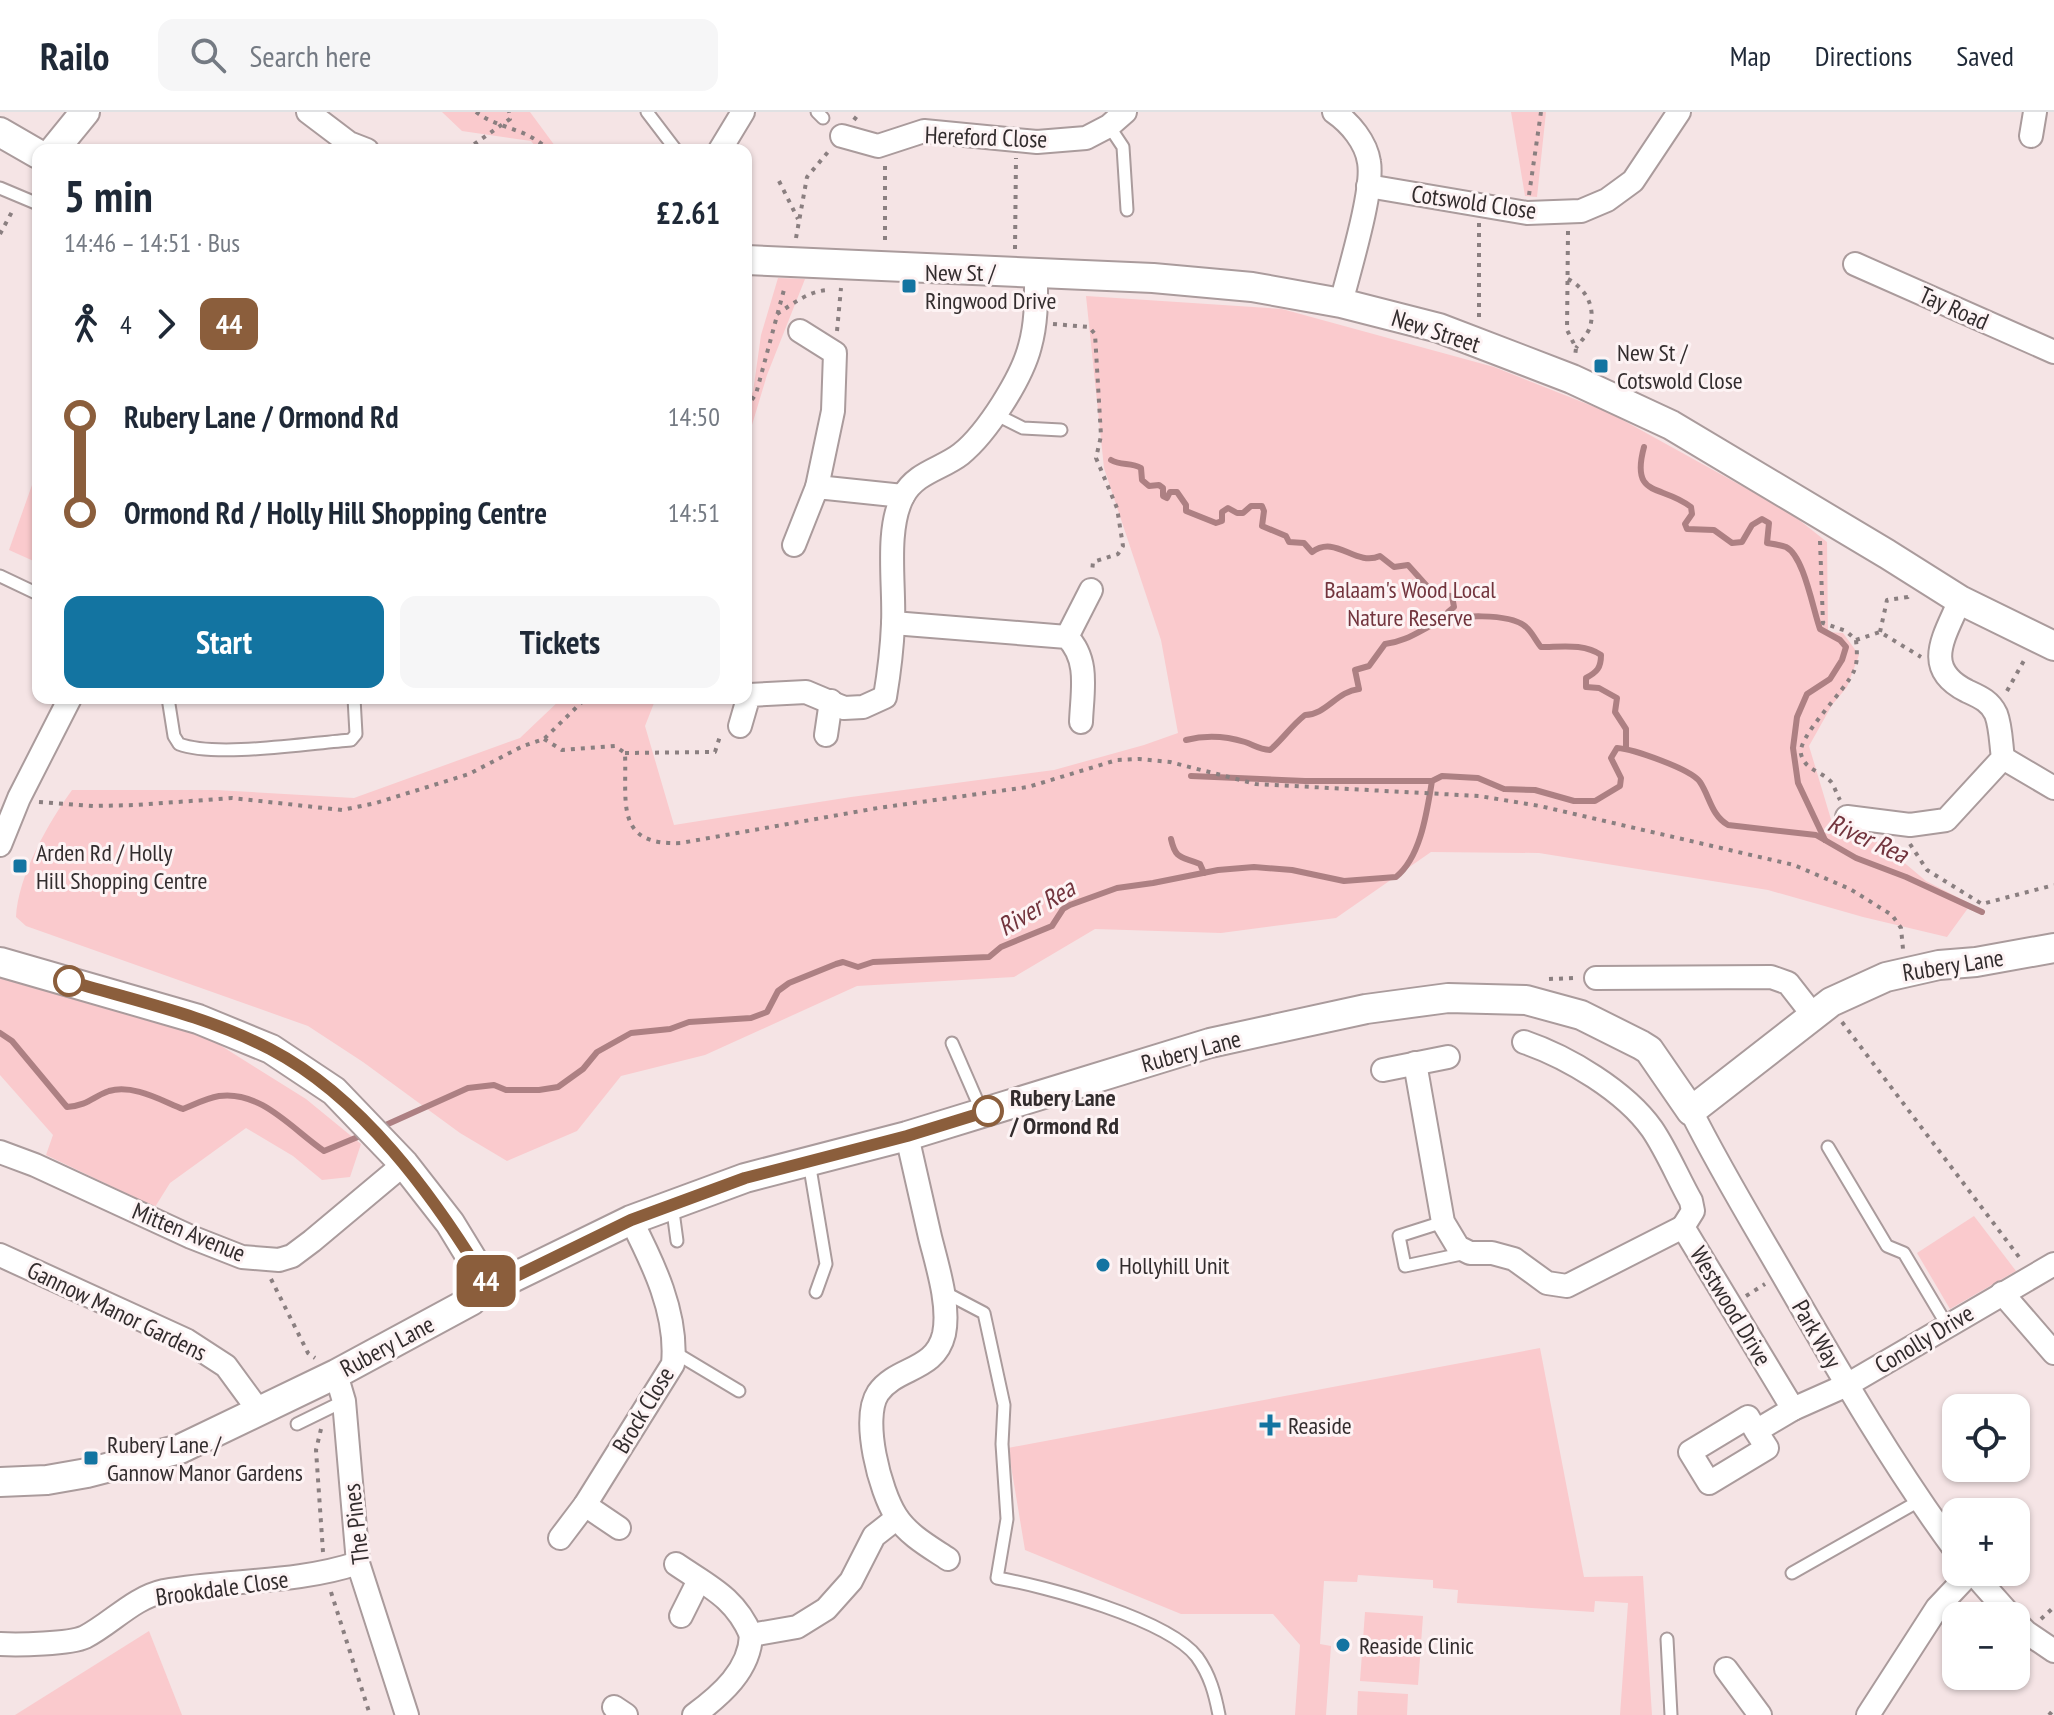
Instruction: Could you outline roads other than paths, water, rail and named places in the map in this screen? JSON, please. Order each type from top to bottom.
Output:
[{"type":"street","points":[[59,144],[85,112]]},
{"type":"street","points":[[308,112],[352,144]]},
{"type":"street","points":[[724,144],[743,112]]},
{"type":"street","points":[[1334,112],[1359,136],[1369,161],[1368,186],[1341,303]]},
{"type":"street","name":"Cotswold Close","points":[[1368,186],[1527,213],[1581,211],[1607,200],[1633,181],[1679,112]]},
{"type":"street","points":[[2031,136],[2035,112]]},
{"type":"street","name":"Hereford Close","points":[[842,136],[878,146],[924,131],[1037,142],[1086,138],[1117,119]]},
{"type":"street","points":[[0,132],[32,151]]},
{"type":"street","name":"New Street","points":[[752,260],[792,262],[842,277],[885,266],[1153,278],[1252,287],[1341,303],[1439,328],[1572,379],[1671,425],[1960,600],[2045,643]]},
{"type":"street","name":"Tay Road","points":[[1855,264],[2054,352]]},
{"type":"street","points":[[752,695],[806,692],[844,708],[863,707],[885,697],[893,623],[894,523],[903,496],[918,477],[960,455],[995,413],[1018,376],[1030,349],[1036,319],[1026,272]]},
{"type":"street","points":[[794,545],[817,487],[833,411],[835,353],[800,331]]},
{"type":"street","points":[[817,487],[903,496]]},
{"type":"street","points":[[1067,637],[1091,590]]},
{"type":"street","points":[[1960,600],[1939,653],[1942,670],[1953,684],[1985,699],[1996,716],[2003,758]]},
{"type":"street","points":[[893,623],[1067,637],[1078,648],[1084,667],[1081,722]]},
{"type":"street","points":[[826,735],[831,701]]},
{"type":"street","points":[[0,845],[19,798],[67,704]]},
{"type":"street","points":[[740,726],[746,704]]},
{"type":"street","points":[[2003,758],[2054,788]]},
{"type":"street","points":[[1847,817],[1905,824],[1946,820],[2003,758]]},
{"type":"street","name":"Rubery Lane","points":[[0,1482],[47,1480],[87,1473],[180,1449],[259,1411],[340,1388],[471,1301],[486,1282],[510,1279],[631,1220],[672,1204],[745,1178],[907,1136],[1210,1043],[1366,1009],[1448,998],[1526,1000],[1581,1015],[1649,1050],[1691,1111],[1831,1002],[1886,977],[1939,965],[1976,962],[2054,948]]},
{"type":"street","points":[[0,962],[198,1019],[271,1049],[334,1091],[404,1164],[450,1223],[486,1282]]},
{"type":"street","points":[[1596,978],[1771,977],[1788,983],[1813,1015]]},
{"type":"street","name":"Westwood Drive","points":[[1524,1042],[1557,1053],[1580,1068],[1622,1099],[1651,1128],[1691,1201],[1693,1211],[1683,1227],[1793,1409]]},
{"type":"street","points":[[1383,1070],[1448,1057]]},
{"type":"street","points":[[1415,1063],[1443,1222],[1458,1247],[1470,1253],[1492,1253],[1514,1259],[1547,1283],[1567,1286],[1683,1227]]},
{"type":"street","name":"Park Way","points":[[1691,1111],[1847,1385],[1919,1501],[1942,1532]]},
{"type":"street","points":[[907,1136],[943,1292],[944,1333],[932,1359],[891,1381],[877,1395],[871,1423],[876,1465],[885,1495],[897,1518],[912,1534],[948,1559]]},
{"type":"street","name":"Mitten Avenue","points":[[0,1152],[242,1257],[279,1260],[292,1256],[404,1164]]},
{"type":"street","name":"Brock Close","points":[[560,1538],[585,1505],[673,1364],[667,1305],[651,1260],[631,1220]]},
{"type":"street","name":"Gannow Manor Gardens","points":[[0,1255],[186,1340],[226,1366],[259,1411]]},
{"type":"street","name":"Conolly Drive","points":[[1847,1385],[2054,1264]]},
{"type":"street","name":"Conolly Drive","points":[[2002,1293],[2054,1353]]},
{"type":"street","points":[[1756,1431],[1793,1409],[1847,1385]]},
{"type":"street","name":"The Pines","points":[[340,1388],[358,1563],[407,1715]]},
{"type":"street","points":[[585,1505],[619,1528]]},
{"type":"street","points":[[751,1635],[797,1627],[826,1609],[851,1581],[874,1536],[897,1518]]},
{"type":"street","name":"Brookdale Close","points":[[0,1644],[83,1638],[125,1608],[162,1592],[325,1574],[358,1563]]},
{"type":"street","points":[[676,1564],[742,1613],[751,1635],[750,1650],[730,1685],[694,1715]]},
{"type":"street","points":[[681,1616],[699,1580]]},
{"type":"street","points":[[1868,1715],[1937,1608],[1958,1586]]},
{"type":"street","points":[[1984,1586],[1998,1602]]},
{"type":"street","points":[[2030,1635],[2054,1651]]},
{"type":"street","points":[[1726,1669],[1760,1715]]},
{"type":"lane","points":[[647,112],[671,144]]},
{"type":"lane","points":[[1117,119],[1123,147],[1127,210]]},
{"type":"lane","points":[[0,188],[32,201]]},
{"type":"lane","points":[[995,413],[1023,428],[1061,430]]},
{"type":"lane","points":[[0,576],[32,591]]},
{"type":"lane","points":[[169,704],[174,736],[179,744],[187,748],[230,750],[351,740],[356,734],[354,704]]},
{"type":"lane","points":[[952,1043],[982,1113]]},
{"type":"lane","points":[[1828,1147],[1887,1246],[1904,1253],[1947,1325]]},
{"type":"lane","points":[[809,1161],[826,1264],[816,1292]]},
{"type":"lane","points":[[672,1204],[677,1241]]},
{"type":"lane","points":[[1443,1222],[1399,1236],[1405,1266],[1470,1253]]},
{"type":"lane","points":[[943,1292],[984,1313],[1004,1405],[1002,1444],[1007,1519],[997,1578],[1056,1589],[1172,1636],[1196,1656],[1207,1673],[1215,1692],[1219,1715]]},
{"type":"lane","points":[[674,1352],[739,1391]]},
{"type":"lane","points":[[297,1424],[340,1388]]},
{"type":"lane","points":[[1792,1573],[1919,1501]]},
{"type":"lane","points":[[1667,1639],[1671,1715]]},
{"type":"waterway","points":[[1644,447],[1641,475],[1645,483],[1691,507],[1692,514],[1685,524],[1687,529],[1714,530],[1732,543],[1742,542],[1752,525],[1762,519],[1769,523],[1767,543],[1786,547],[1798,561],[1820,629],[1846,647],[1830,679],[1807,694],[1797,717],[1793,748],[1798,783],[1825,840]]},
{"type":"waterway","points":[[1111,460],[1141,468],[1142,480],[1149,486],[1159,485],[1167,498],[1170,492],[1177,492],[1186,505],[1186,511],[1216,523],[1222,521],[1222,512],[1228,508],[1243,513],[1251,506],[1262,506],[1262,526],[1286,536],[1289,542],[1304,543],[1312,552],[1321,547],[1337,548],[1362,557],[1380,556],[1394,567],[1408,565],[1435,595],[1452,596],[1454,607],[1448,612],[1448,620]]},
{"type":"waterway","points":[[1186,740],[1223,737],[1270,750],[1305,715],[1319,711],[1344,694],[1359,689],[1355,670],[1369,666],[1385,644],[1405,639],[1444,620],[1482,616],[1519,622],[1541,647],[1580,647],[1601,655],[1598,669],[1586,678],[1586,687],[1599,688],[1617,698],[1615,712],[1626,729],[1626,749]]},
{"type":"waterway","name":"River Rea","points":[[379,1128],[468,1088],[494,1085],[506,1090],[539,1090],[558,1087],[583,1069],[597,1052],[631,1033],[670,1029],[689,1022],[751,1018],[767,1012],[778,991],[789,983],[843,962],[858,967],[873,962],[989,957],[1001,947],[1052,926],[1063,909],[1070,905],[1117,888],[1218,870],[1254,867],[1292,870],[1344,881],[1396,877],[1405,868],[1417,846],[1432,781],[1442,776],[1478,778],[1504,789],[1535,790],[1574,801],[1595,801],[1620,786],[1621,778],[1611,758],[1617,748],[1661,760],[1695,777],[1718,816],[1728,825],[1816,835],[1856,858],[1982,912]]},
{"type":"waterway","points":[[1191,776],[1305,781],[1432,781]]},
{"type":"waterway","points":[[1171,839],[1178,854],[1200,864],[1204,873]]},
{"type":"waterway","name":"River Rea","points":[[0,1033],[12,1041],[67,1107],[118,1089],[148,1094],[183,1109],[214,1097],[234,1096],[263,1105],[324,1151],[365,1134]]},
{"type":"place","name":"New St / Ringwood Drive","points":[[909,286]]},
{"type":"place","name":"New St / Cotswold Close","points":[[1601,366]]},
{"type":"place","name":"Arden Rd / Holly Hill Shopping Centre","points":[[20,866]]},
{"type":"place","name":"Rubery Lane / Ormond Rd","points":[[988,1111]]},
{"type":"place","name":"Hollyhill Unit","points":[[1103,1265]]},
{"type":"place","name":"Reaside","points":[[1270,1425]]},
{"type":"place","name":"Rubery Lane / Gannow Manor Gardens","points":[[91,1458]]},
{"type":"place","name":"Reaside Clinic","points":[[1343,1645]]},
{"type":"park label","name":"Balaam's Wood Local Nature Reserve","points":[[1410,603]]}]
